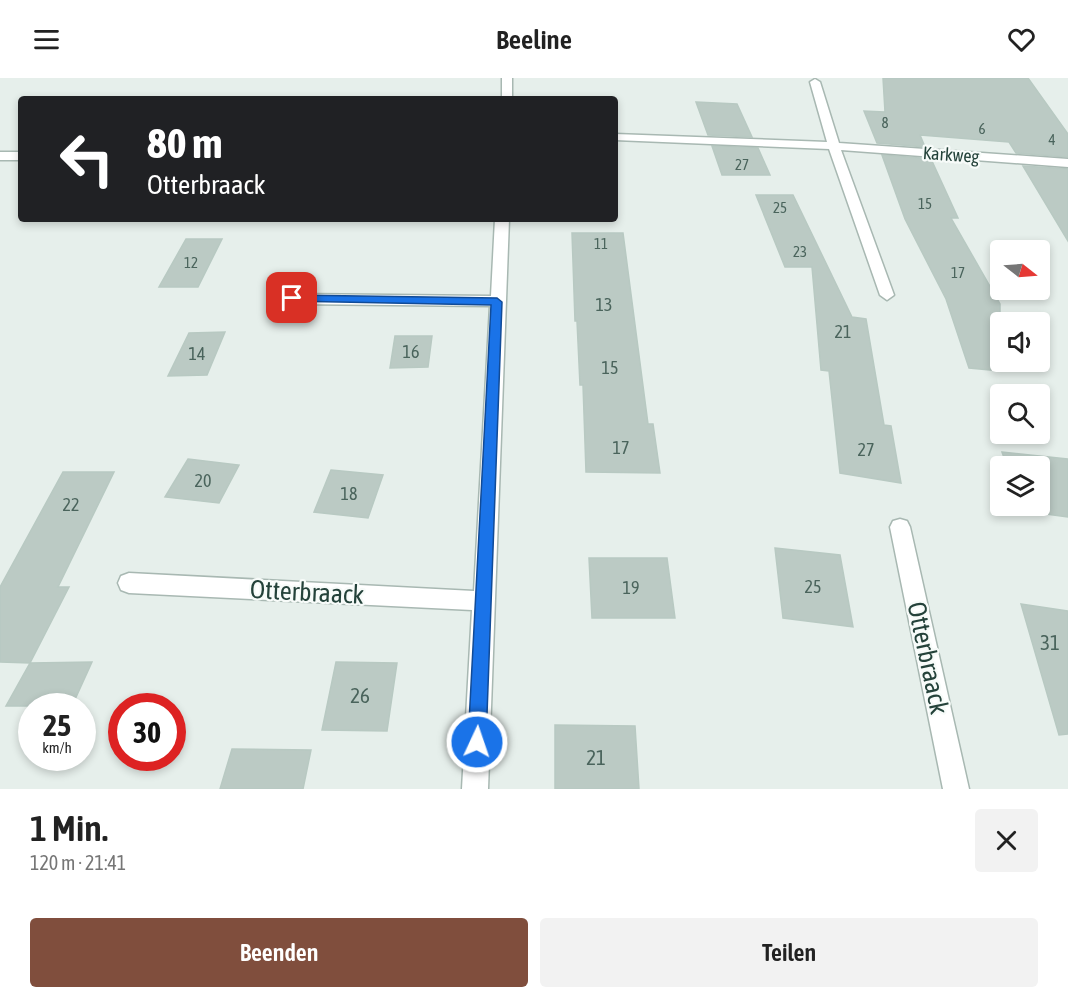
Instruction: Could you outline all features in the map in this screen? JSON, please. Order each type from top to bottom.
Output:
[{"type":"street","points":[[507,78],[507,96]]},
{"type":"street","points":[[815,82],[834,146],[887,295]]},
{"type":"street","name":"Karkweg","points":[[618,137],[834,146],[1068,164]]},
{"type":"street","points":[[0,156],[18,156]]},
{"type":"street","points":[[475,789],[502,222]]},
{"type":"street","points":[[292,298],[497,302]]},
{"type":"street","name":"Otterbraack","points":[[900,527],[956,789]]},
{"type":"street","name":"Otterbraack","points":[[129,583],[484,601]]},
{"type":"building","points":[[883,78],[1028,78],[1068,134],[1068,157],[1016,153],[1009,142],[920,135],[925,147],[877,143],[864,111],[885,112]]},
{"type":"building","points":[[696,102],[737,104],[752,137],[708,135]]},
{"type":"building","points":[[712,146],[758,148],[770,175],[722,175]]},
{"type":"building","points":[[882,155],[931,159],[958,218],[951,218],[990,286],[990,300],[998,300],[1000,304],[1000,312],[990,312],[990,370],[969,368],[946,299],[905,219]]},
{"type":"building","points":[[1023,166],[1068,169],[1068,241]]},
{"type":"building","points":[[756,195],[793,195],[852,317],[866,319],[884,425],[891,426],[901,483],[840,473],[829,371],[821,370],[812,267],[785,267]]},
{"type":"building","points":[[572,233],[623,233],[648,424],[653,424],[660,473],[586,472],[583,385],[580,385],[577,321],[575,321]]},
{"type":"building","points":[[186,239],[222,239],[198,287],[159,287]]},
{"type":"building","points":[[225,332],[207,375],[168,376],[189,333]]},
{"type":"building","points":[[395,336],[432,336],[428,367],[390,368]]},
{"type":"building","points":[[1002,452],[1040,456],[1003,456]]},
{"type":"building","points":[[1050,457],[1068,459],[1068,517],[1050,515]]},
{"type":"building","points":[[188,459],[239,465],[219,503],[165,497]]},
{"type":"building","points":[[331,470],[383,475],[368,518],[314,512]]},
{"type":"building","points":[[63,472],[114,472],[58,587],[69,587],[30,663],[0,662],[0,587]]},
{"type":"building","points":[[775,548],[840,555],[853,627],[783,618]]},
{"type":"building","points":[[589,558],[667,558],[675,618],[592,618]]},
{"type":"building","points":[[1021,604],[1068,611],[1068,734],[1059,735]]},
{"type":"building","points":[[92,662],[78,693],[18,693],[18,706],[6,706],[30,663]]},
{"type":"building","points":[[336,662],[397,663],[387,731],[322,730]]},
{"type":"building","points":[[555,725],[635,726],[639,789],[555,789]]},
{"type":"building","points":[[232,749],[311,750],[303,789],[220,789]]},
{"type":"route","points":[[292,298],[497,302],[477,742]]}]
